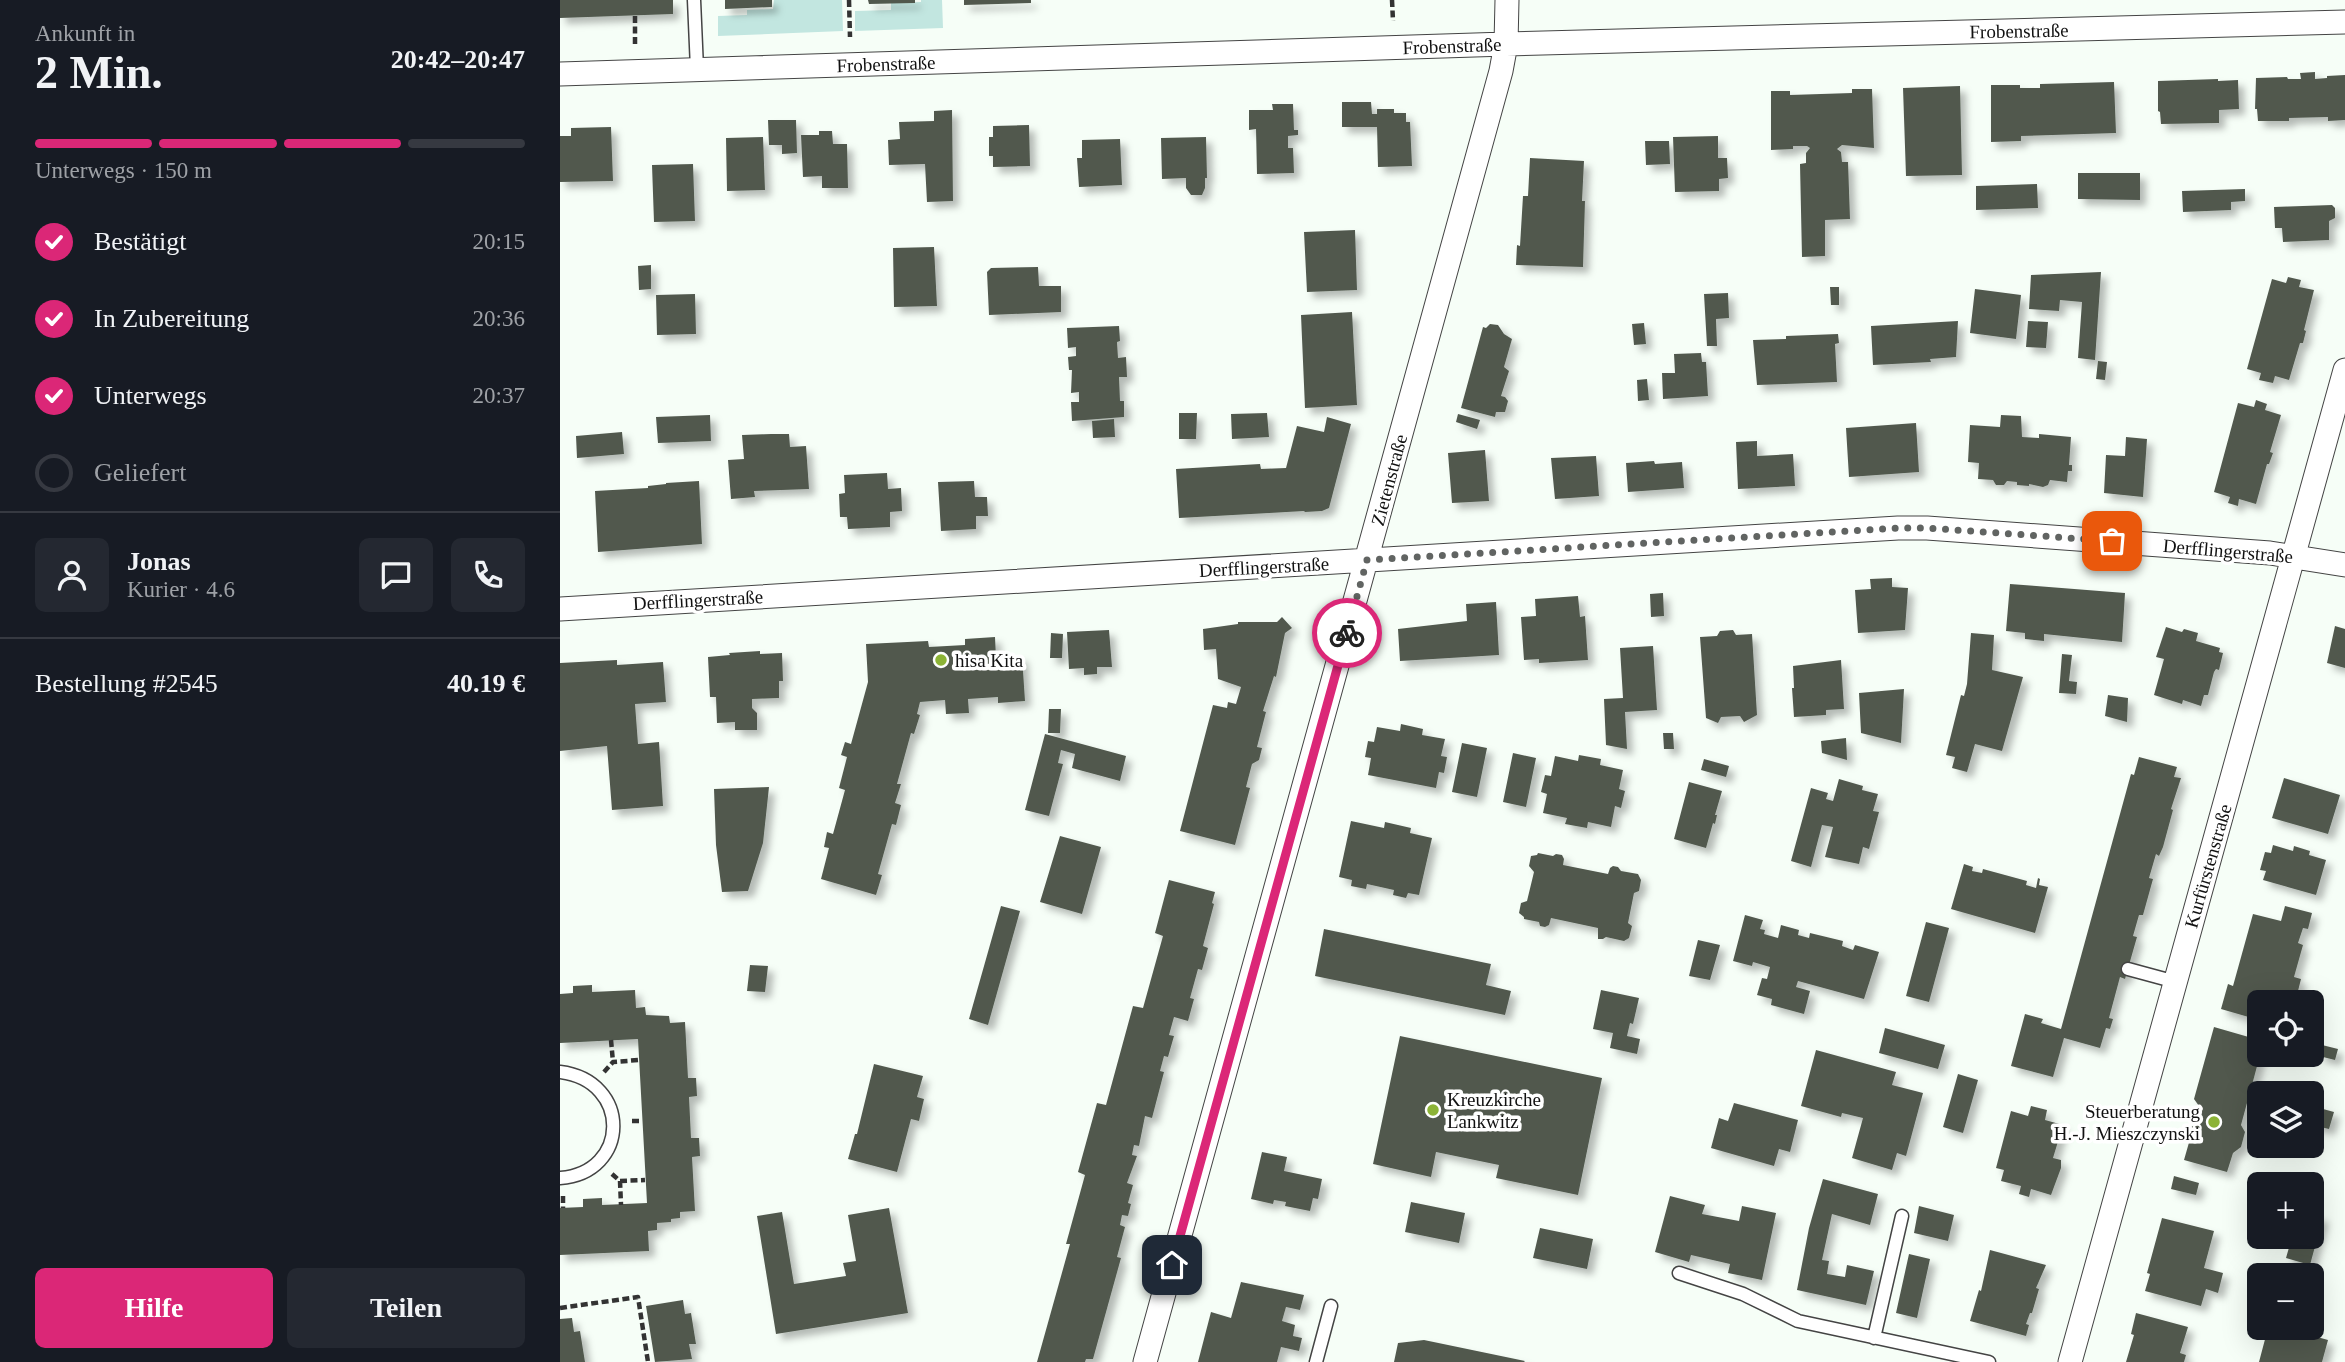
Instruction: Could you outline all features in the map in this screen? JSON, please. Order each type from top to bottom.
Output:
[{"type":"street","name":"Zietenstraße","points":[[1145,1362],[1501,71],[1506,44],[1507,0]]},
{"type":"street","name":"Frobenstraße","points":[[560,74],[1506,44],[2345,22]]},
{"type":"street","name":"Kurfürstenstraße","points":[[2070,1362],[2345,370]]},
{"type":"street","name":"Derfflingerstraße","points":[[560,609],[1860,529],[1927,528],[2294,556],[2345,565]]},
{"type":"lane","points":[[694,0],[697,69]]},
{"type":"lane","points":[[2127,969],[2176,982]]},
{"type":"lane","points":[[560,1072],[576,1074],[594,1083],[611,1109],[614,1122],[610,1143],[598,1162],[577,1176],[560,1178]]},
{"type":"lane","points":[[1874,1338],[1902,1216]]},
{"type":"lane","points":[[1679,1273],[1742,1294],[1798,1321],[1989,1362]]},
{"type":"lane","points":[[1315,1362],[1331,1306]]},
{"type":"path","points":[[849,0],[850,37]]},
{"type":"path","points":[[1392,0],[1393,22]]},
{"type":"path","points":[[635,16],[635,44]]},
{"type":"path","points":[[611,1040],[613,1062]]},
{"type":"path","points":[[594,1083],[613,1062],[639,1060]]},
{"type":"path","points":[[598,1162],[620,1181],[645,1180]]},
{"type":"path","points":[[620,1181],[621,1205]]},
{"type":"path","points":[[560,1308],[638,1297],[648,1362]]},
{"type":"shaded area","points":[[774,0],[842,0],[843,31],[718,36],[718,16],[747,15],[747,10],[773,9]]},
{"type":"shaded area","points":[[942,0],[943,28],[855,31],[855,11],[891,10],[891,3]]},
{"type":"building","points":[[560,0],[673,0],[673,14],[560,18]]},
{"type":"building","points":[[725,0],[772,0],[772,7],[725,9]]},
{"type":"building","points":[[868,0],[915,0],[915,3],[869,4]]},
{"type":"building","points":[[964,0],[1031,0],[1031,3],[964,5]]},
{"type":"building","points":[[2315,72],[2315,79],[2345,75],[2345,120],[2328,121],[2328,117],[2258,121],[2255,109],[2256,78],[2301,79],[2300,73]]},
{"type":"building","points":[[2238,80],[2239,109],[2219,110],[2219,123],[2161,124],[2158,81]]},
{"type":"building","points":[[2114,82],[2116,133],[2021,136],[2021,141],[1991,142],[1991,85],[2040,88],[2040,84]]},
{"type":"building","points":[[1960,86],[1962,175],[1906,176],[1903,88]]},
{"type":"building","points":[[1852,89],[1872,89],[1874,148],[1842,145],[1837,149],[1841,152],[1842,162],[1848,162],[1850,219],[1825,220],[1825,256],[1802,257],[1800,164],[1806,163],[1806,153],[1810,148],[1793,146],[1793,149],[1771,150],[1771,91],[1790,91],[1790,95],[1852,93]]},
{"type":"building","points":[[1342,102],[1371,102],[1372,114],[1377,114],[1377,109],[1394,109],[1394,113],[1406,113],[1406,122],[1410,122],[1412,166],[1378,167],[1377,127],[1342,127]]},
{"type":"building","points":[[1272,104],[1293,104],[1294,130],[1298,130],[1298,135],[1288,136],[1288,148],[1293,148],[1294,173],[1257,174],[1256,129],[1249,130],[1249,110],[1273,110]]},
{"type":"building","points":[[952,110],[953,201],[927,202],[925,164],[889,165],[888,140],[900,139],[899,122],[934,121],[934,111]]},
{"type":"building","points":[[768,120],[796,120],[797,153],[782,154],[782,145],[769,145]]},
{"type":"building","points":[[1029,125],[1030,166],[993,167],[993,156],[989,156],[989,137],[993,137],[993,126]]},
{"type":"building","points":[[611,127],[613,181],[560,182],[560,136],[571,136],[571,128]]},
{"type":"building","points":[[819,131],[832,131],[833,144],[847,144],[848,188],[822,188],[822,176],[803,177],[801,135],[819,135]]},
{"type":"building","points":[[1718,136],[1718,158],[1727,158],[1728,178],[1719,179],[1719,191],[1675,192],[1673,137]]},
{"type":"building","points":[[763,137],[765,190],[727,191],[726,138]]},
{"type":"building","points":[[1206,137],[1207,178],[1202,195],[1191,195],[1186,188],[1186,178],[1162,179],[1161,138]]},
{"type":"building","points":[[1120,139],[1122,185],[1079,187],[1077,158],[1082,158],[1082,140]]},
{"type":"building","points":[[1645,141],[1669,141],[1670,164],[1646,165]]},
{"type":"building","points":[[1530,158],[1584,161],[1583,267],[1516,265],[1523,196],[1528,196]]},
{"type":"building","points":[[693,164],[695,221],[654,222],[652,165]]},
{"type":"building","points":[[2078,173],[2140,173],[2140,200],[2078,199]]},
{"type":"building","points":[[2037,184],[2038,208],[1976,210],[1976,186]]},
{"type":"building","points":[[2245,189],[2245,201],[2231,202],[2231,210],[2183,212],[2182,191]]},
{"type":"building","points":[[2332,205],[2335,208],[2335,218],[2329,221],[2329,240],[2283,242],[2282,228],[2275,228],[2274,207]]},
{"type":"building","points":[[1355,230],[1357,290],[1307,292],[1304,232]]},
{"type":"building","points":[[934,247],[937,306],[894,307],[893,248]]},
{"type":"building","points":[[651,265],[651,289],[639,290],[638,266]]},
{"type":"building","points":[[1038,267],[1039,286],[1061,286],[1061,312],[989,315],[987,272],[991,268]]},
{"type":"building","points":[[2101,272],[2095,360],[2078,358],[2082,302],[2060,300],[2059,311],[2029,309],[2031,275]]},
{"type":"building","points":[[2288,277],[2301,280],[2299,287],[2314,290],[2303,343],[2300,343],[2289,380],[2275,376],[2273,383],[2259,380],[2261,373],[2247,369],[2272,279],[2286,283]]},
{"type":"building","points":[[1830,287],[1839,287],[1839,305],[1831,305]]},
{"type":"building","points":[[1975,289],[2021,295],[2016,339],[1970,333]]},
{"type":"building","points":[[1728,293],[1729,318],[1716,319],[1717,346],[1707,346],[1704,294]]},
{"type":"building","points":[[695,294],[696,334],[657,335],[656,295]]},
{"type":"building","points":[[1352,312],[1357,405],[1305,408],[1301,315]]},
{"type":"building","points":[[1958,321],[1956,357],[1930,359],[1931,362],[1873,365],[1871,326]]},
{"type":"building","points":[[2028,321],[2048,322],[2046,348],[2026,347]]},
{"type":"building","points":[[1644,323],[1646,344],[1634,345],[1632,324]]},
{"type":"building","points":[[1490,324],[1498,325],[1504,334],[1512,339],[1504,367],[1509,371],[1501,396],[1508,401],[1505,412],[1496,412],[1495,417],[1461,408],[1483,327],[1486,328]]},
{"type":"building","points":[[1119,326],[1118,358],[1126,357],[1127,377],[1119,377],[1124,417],[1072,421],[1071,402],[1079,402],[1079,392],[1071,393],[1072,370],[1069,370],[1068,357],[1076,356],[1076,347],[1068,348],[1067,328]]},
{"type":"building","points":[[1838,334],[1839,343],[1835,344],[1837,382],[1757,385],[1753,340]]},
{"type":"building","points":[[1701,353],[1702,362],[1706,362],[1708,396],[1663,399],[1662,373],[1675,373],[1674,354]]},
{"type":"building","points":[[2098,361],[2107,362],[2105,380],[2096,379]]},
{"type":"building","points":[[1647,379],[1649,400],[1638,401],[1637,380]]},
{"type":"building","points":[[2256,400],[2267,404],[2265,410],[2281,415],[2270,452],[2273,453],[2267,464],[2256,504],[2239,499],[2238,506],[2228,503],[2230,497],[2214,492],[2238,403],[2254,407]]},
{"type":"building","points":[[1179,413],[1197,413],[1196,439],[1179,439]]},
{"type":"building","points":[[1267,413],[1269,437],[1232,439],[1231,414]]},
{"type":"building","points":[[1458,414],[1480,420],[1477,429],[1456,422]]},
{"type":"building","points":[[710,415],[711,441],[658,443],[656,417]]},
{"type":"building","points":[[2001,415],[2021,416],[2022,437],[2039,438],[2039,434],[2071,437],[2069,465],[2072,465],[2072,471],[2068,471],[2067,482],[2050,480],[2048,485],[2043,487],[2017,485],[2017,482],[2007,481],[2004,485],[1996,485],[1993,480],[1978,479],[1979,463],[1968,462],[1970,425],[2000,427]]},
{"type":"building","points":[[1327,417],[1351,424],[1329,508],[1322,511],[1179,518],[1176,469],[1260,464],[1261,469],[1286,468],[1297,426],[1324,432]]},
{"type":"building","points":[[1114,419],[1115,437],[1093,438],[1092,421]]},
{"type":"building","points":[[1916,423],[1919,472],[1849,477],[1846,428]]},
{"type":"building","points":[[622,432],[624,454],[577,458],[576,436]]},
{"type":"building","points":[[789,434],[790,447],[806,446],[809,489],[754,491],[755,497],[731,499],[728,460],[744,459],[742,435]]},
{"type":"building","points":[[2126,437],[2147,439],[2143,497],[2104,493],[2106,455],[2125,456]]},
{"type":"building","points":[[1757,441],[1757,456],[1793,454],[1795,486],[1738,489],[1736,442]]},
{"type":"building","points":[[1485,450],[1489,501],[1452,503],[1448,453]]},
{"type":"building","points":[[1596,456],[1599,496],[1555,499],[1551,458]]},
{"type":"building","points":[[1654,461],[1655,464],[1682,462],[1684,488],[1628,492],[1626,463]]},
{"type":"building","points":[[887,473],[888,489],[901,488],[902,511],[890,512],[890,527],[848,529],[847,517],[840,517],[839,494],[845,493],[844,475]]},
{"type":"building","points":[[699,481],[702,544],[598,552],[595,491]]},
{"type":"building","points":[[974,481],[975,497],[987,497],[988,516],[976,516],[976,529],[941,531],[938,482]]},
{"type":"building","points":[[1892,578],[1892,587],[1908,588],[1905,630],[1858,633],[1855,590],[1871,589],[1870,579]]},
{"type":"building","points":[[2010,584],[2125,593],[2122,642],[2044,634],[2044,641],[2025,639],[2025,633],[2006,631]]},
{"type":"building","points":[[1663,593],[1664,616],[1651,617],[1650,594]]},
{"type":"building","points":[[1578,596],[1580,617],[1585,616],[1588,660],[1539,663],[1539,659],[1524,660],[1521,617],[1536,616],[1535,599]]},
{"type":"building","points":[[1496,602],[1499,655],[1400,661],[1398,629],[1467,621],[1466,604]]},
{"type":"building","points":[[1282,617],[1292,628],[1285,633],[1276,677],[1274,676],[1263,711],[1266,712],[1257,747],[1262,748],[1259,760],[1252,764],[1246,787],[1250,788],[1235,845],[1180,831],[1213,705],[1227,708],[1228,702],[1236,704],[1241,687],[1218,679],[1216,649],[1204,650],[1203,629],[1238,622],[1277,622]]},
{"type":"building","points":[[2335,626],[2345,629],[2345,668],[2327,663]]},
{"type":"building","points":[[2166,627],[2198,633],[2196,641],[2220,648],[2219,652],[2223,653],[2219,670],[2214,672],[2208,695],[2204,695],[2201,706],[2183,700],[2182,704],[2154,695],[2164,659],[2156,657]]},
{"type":"building","points":[[1109,630],[1112,667],[1097,667],[1097,674],[1084,675],[1084,668],[1069,669],[1067,632]]},
{"type":"building","points":[[1733,630],[1736,635],[1752,634],[1757,715],[1744,722],[1740,716],[1721,717],[1718,723],[1706,718],[1700,637],[1717,636],[1720,631]]},
{"type":"building","points":[[1051,633],[1063,634],[1062,658],[1050,658]]},
{"type":"building","points":[[1971,633],[1994,635],[1992,670],[2023,677],[2002,751],[1975,744],[1967,772],[1952,768],[1955,757],[1946,755],[1961,695],[1964,696],[1967,684]]},
{"type":"building","points":[[995,637],[996,658],[1022,656],[1025,701],[998,703],[998,697],[968,699],[969,713],[946,714],[945,700],[920,702],[917,714],[920,715],[914,734],[911,733],[897,784],[901,784],[895,803],[901,805],[896,825],[892,824],[878,874],[882,875],[876,895],[821,879],[829,848],[824,847],[827,832],[833,834],[845,790],[839,788],[847,757],[841,755],[845,742],[851,744],[868,682],[866,644],[928,641],[929,647],[965,645],[965,639]]},
{"type":"building","points":[[1653,646],[1657,710],[1625,712],[1627,749],[1606,745],[1604,699],[1623,698],[1620,648]]},
{"type":"building","points":[[760,651],[760,654],[782,653],[783,681],[779,681],[779,698],[752,699],[752,708],[757,713],[757,730],[735,730],[735,722],[717,723],[716,697],[710,697],[708,657]]},
{"type":"building","points":[[2062,654],[2072,655],[2069,681],[2077,682],[2076,694],[2059,693]]},
{"type":"building","points":[[617,660],[617,665],[663,662],[666,702],[635,704],[638,744],[659,742],[663,806],[612,810],[607,746],[560,751],[560,663]]},
{"type":"building","points":[[1841,660],[1844,709],[1826,710],[1826,715],[1794,717],[1793,666]]},
{"type":"building","points":[[1904,689],[1901,743],[1861,733],[1859,693]]},
{"type":"building","points":[[2108,695],[2128,698],[2127,722],[2105,716]]},
{"type":"building","points":[[1049,709],[1061,709],[1060,733],[1048,733]]},
{"type":"building","points":[[1401,724],[1423,729],[1422,735],[1445,739],[1441,756],[1447,757],[1444,773],[1439,772],[1436,788],[1368,775],[1371,758],[1365,757],[1368,741],[1374,742],[1377,727],[1400,731]]},
{"type":"building","points":[[1663,733],[1673,733],[1674,749],[1664,749]]},
{"type":"building","points":[[1045,734],[1126,756],[1120,781],[1072,768],[1075,754],[1061,750],[1058,763],[1063,764],[1049,816],[1025,810]]},
{"type":"building","points":[[1846,738],[1847,760],[1822,753],[1821,741]]},
{"type":"building","points":[[1462,743],[1487,748],[1477,797],[1452,792]]},
{"type":"building","points":[[1513,753],[1536,758],[1526,807],[1503,802]]},
{"type":"building","points":[[1579,755],[1601,759],[1600,765],[1623,770],[1619,789],[1625,791],[1621,808],[1615,806],[1611,827],[1588,822],[1587,828],[1565,824],[1567,818],[1543,813],[1547,794],[1541,792],[1545,775],[1551,776],[1555,756],[1578,761]]},
{"type":"building","points":[[2139,757],[2177,767],[2174,777],[2181,778],[2163,847],[2159,856],[2156,854],[2149,878],[2153,879],[2143,915],[2139,915],[2133,936],[2137,937],[2125,979],[2120,977],[2109,1018],[2113,1019],[2110,1029],[2106,1028],[2100,1048],[2064,1038],[2053,1077],[2011,1066],[2025,1014],[2043,1019],[2041,1023],[2061,1029],[2131,774],[2134,775]]},
{"type":"building","points":[[1704,759],[1729,766],[1726,777],[1701,770]]},
{"type":"building","points":[[2284,778],[2340,795],[2328,834],[2272,818]]},
{"type":"building","points":[[1839,779],[1878,794],[1873,811],[1879,812],[1869,849],[1863,847],[1859,864],[1825,857],[1833,827],[1822,825],[1811,867],[1791,861],[1811,788],[1828,793],[1826,799],[1833,801]]},
{"type":"building","points":[[1689,782],[1722,791],[1715,824],[1713,823],[1706,848],[1674,839]]},
{"type":"building","points":[[769,787],[763,843],[748,891],[722,892],[716,845],[714,789]]},
{"type":"building","points":[[1351,821],[1384,828],[1385,822],[1411,828],[1410,833],[1432,838],[1419,895],[1408,893],[1406,898],[1393,895],[1394,890],[1367,884],[1366,889],[1351,886],[1352,880],[1339,877]]},
{"type":"building","points":[[1060,836],[1101,847],[1082,914],[1040,902]]},
{"type":"building","points":[[2273,845],[2293,851],[2294,846],[2310,851],[2309,855],[2326,860],[2316,895],[2263,880],[2266,871],[2260,870],[2265,852],[2271,853]]},
{"type":"building","points":[[1538,853],[1562,855],[1563,865],[1608,874],[1613,866],[1621,871],[1638,874],[1641,880],[1639,891],[1634,893],[1628,923],[1632,926],[1629,938],[1624,941],[1606,937],[1598,939],[1598,928],[1551,918],[1549,925],[1545,927],[1540,926],[1539,922],[1524,919],[1519,913],[1521,903],[1527,901],[1534,872],[1529,866],[1531,856]]},
{"type":"building","points":[[1964,864],[1973,867],[1972,871],[1982,873],[1983,869],[2027,881],[2026,885],[2036,888],[2038,878],[2040,879],[2039,885],[2048,887],[2035,933],[1951,909]]},
{"type":"building","points":[[1169,880],[1215,892],[1203,946],[1208,948],[1202,970],[1198,969],[1190,998],[1194,999],[1188,1021],[1174,1017],[1169,1035],[1174,1036],[1168,1057],[1164,1056],[1160,1071],[1164,1072],[1152,1118],[1145,1116],[1139,1146],[1134,1145],[1132,1155],[1137,1156],[1127,1183],[1133,1185],[1128,1203],[1131,1204],[1128,1216],[1122,1215],[1120,1225],[1125,1227],[1117,1257],[1121,1258],[1093,1359],[1086,1359],[1085,1362],[1037,1362],[1070,1244],[1066,1244],[1085,1175],[1078,1172],[1097,1103],[1106,1105],[1133,1006],[1143,1008],[1163,936],[1155,933]]},
{"type":"building","points":[[1001,906],[1020,911],[988,1025],[969,1019]]},
{"type":"building","points":[[2285,906],[2312,913],[2308,929],[2303,928],[2298,943],[2303,945],[2294,977],[2301,979],[2298,990],[2247,990],[2247,1017],[2221,1009],[2228,984],[2233,986],[2253,914],[2281,921]]},
{"type":"building","points":[[1745,915],[1763,920],[1760,929],[1765,930],[1764,934],[1778,938],[1781,925],[1799,930],[1798,935],[1809,938],[1810,933],[1843,941],[1842,946],[1853,950],[1855,945],[1879,952],[1864,999],[1798,981],[1796,987],[1810,991],[1804,1014],[1771,1005],[1772,999],[1757,995],[1762,978],[1767,979],[1770,967],[1753,962],[1752,966],[1733,961]]},
{"type":"building","points":[[1926,922],[1949,928],[1929,1002],[1906,996]]},
{"type":"building","points":[[1324,929],[1491,964],[1486,985],[1511,991],[1505,1015],[1315,976]]},
{"type":"building","points":[[1698,940],[1720,945],[1710,980],[1689,976]]},
{"type":"building","points":[[750,965],[768,966],[765,992],[747,991]]},
{"type":"building","points":[[592,985],[592,992],[635,990],[636,1008],[645,1007],[646,1015],[669,1016],[670,1023],[685,1022],[688,1078],[696,1078],[697,1096],[689,1097],[691,1138],[699,1138],[700,1156],[692,1157],[695,1211],[680,1212],[680,1218],[657,1223],[657,1230],[648,1231],[649,1251],[560,1255],[560,1208],[583,1207],[583,1199],[602,1198],[602,1205],[647,1203],[638,1039],[560,1043],[560,994],[573,993],[573,986]]},
{"type":"building","points":[[1601,990],[1639,998],[1633,1024],[1630,1023],[1627,1036],[1640,1039],[1637,1054],[1610,1048],[1613,1033],[1593,1029]]},
{"type":"building","points":[[2214,1027],[2247,1037],[2247,1067],[2257,1067],[2253,1081],[2247,1081],[2247,1103],[2241,1125],[2245,1132],[2241,1147],[2233,1153],[2227,1172],[2184,1160],[2190,1139],[2184,1134],[2186,1127],[2196,1126],[2198,1120],[2199,1106],[2194,1099]]},
{"type":"building","points":[[1885,1028],[1945,1045],[1938,1069],[1879,1053]]},
{"type":"building","points":[[1400,1036],[1602,1078],[1578,1195],[1496,1178],[1499,1165],[1436,1152],[1431,1177],[1373,1164]]},
{"type":"building","points":[[2324,1046],[2338,1049],[2335,1060],[2324,1057]]},
{"type":"building","points":[[1816,1050],[1896,1072],[1892,1085],[1923,1093],[1906,1156],[1897,1153],[1892,1170],[1852,1158],[1863,1118],[1842,1113],[1841,1117],[1801,1106]]},
{"type":"building","points":[[874,1064],[923,1076],[917,1097],[924,1099],[919,1121],[911,1119],[897,1172],[848,1159]]},
{"type":"building","points":[[1958,1074],[1978,1080],[1963,1133],[1943,1127]]},
{"type":"building","points":[[1734,1103],[1798,1120],[1790,1152],[1779,1149],[1774,1166],[1711,1148],[1719,1118],[1728,1121]]},
{"type":"building","points":[[2031,1106],[2047,1110],[2045,1120],[2063,1125],[2053,1158],[2061,1160],[2061,1168],[2051,1195],[2031,1189],[2029,1197],[2019,1194],[2021,1186],[2001,1181],[2004,1170],[1996,1168],[2011,1111],[2028,1116]]},
{"type":"building","points":[[2324,1109],[2334,1112],[2329,1129],[2324,1128]]},
{"type":"building","points":[[1262,1152],[1287,1157],[1284,1171],[1322,1179],[1318,1199],[1313,1198],[1310,1211],[1285,1206],[1286,1202],[1274,1200],[1273,1204],[1251,1199]]},
{"type":"building","points":[[2174,1176],[2199,1183],[2196,1195],[2171,1189]]},
{"type":"building","points":[[1823,1179],[1878,1194],[1870,1225],[1832,1214],[1822,1260],[1829,1261],[1827,1274],[1845,1277],[1847,1265],[1874,1271],[1866,1305],[1797,1290],[1809,1228]]},
{"type":"building","points":[[1670,1196],[1705,1205],[1702,1214],[1739,1221],[1742,1206],[1776,1213],[1762,1280],[1728,1273],[1730,1264],[1691,1255],[1689,1262],[1655,1252]]},
{"type":"building","points":[[1411,1202],[1465,1213],[1459,1243],[1405,1232]]},
{"type":"building","points":[[1919,1206],[1954,1215],[1948,1241],[1914,1233]]},
{"type":"building","points":[[889,1208],[908,1313],[776,1334],[757,1216],[782,1212],[794,1284],[846,1276],[843,1263],[856,1261],[848,1215]]},
{"type":"building","points":[[2162,1218],[2214,1231],[2204,1268],[2223,1273],[2218,1293],[2206,1289],[2201,1306],[2145,1291],[2150,1274],[2147,1273]]},
{"type":"building","points":[[1540,1228],[1593,1239],[1587,1269],[1533,1258]]},
{"type":"building","points":[[2289,1249],[2314,1249],[2311,1263],[2286,1258]]},
{"type":"building","points":[[1990,1250],[2046,1265],[2036,1288],[2039,1289],[2026,1324],[2029,1325],[2026,1336],[1970,1321],[1979,1290],[1981,1291]]},
{"type":"building","points":[[1909,1254],[1930,1259],[1917,1318],[1896,1313]]},
{"type":"building","points":[[1241,1282],[1304,1295],[1300,1310],[1286,1307],[1282,1321],[1295,1325],[1293,1336],[1302,1338],[1299,1351],[1281,1347],[1277,1362],[1198,1362],[1211,1312],[1231,1318]]},
{"type":"building","points":[[683,1300],[685,1314],[691,1313],[696,1344],[689,1344],[692,1359],[655,1362],[646,1306]]},
{"type":"building","points":[[2136,1313],[2188,1327],[2180,1353],[2186,1355],[2184,1362],[2126,1362],[2134,1335],[2131,1334]]},
{"type":"building","points":[[572,1318],[574,1332],[580,1331],[585,1362],[560,1362],[560,1319]]},
{"type":"building","points":[[1424,1340],[1525,1361],[1394,1362],[1398,1343]]},
{"type":"building","points":[[2265,1340],[2328,1340],[2322,1362],[2259,1362]]},
{"type":"way so far","points":[[1347,633],[1367,560],[1898,528],[2112,541]]},
{"type":"place","name":"hisa Kita","points":[[941,660]]},
{"type":"place","name":"Kreuzkirche Lankwitz","points":[[1433,1110]]},
{"type":"place","name":"Steuerberatung H.-J. Mieszczynski","points":[[2214,1122]]},
{"type":"route","points":[[1172,1265],[1347,633]]}]
